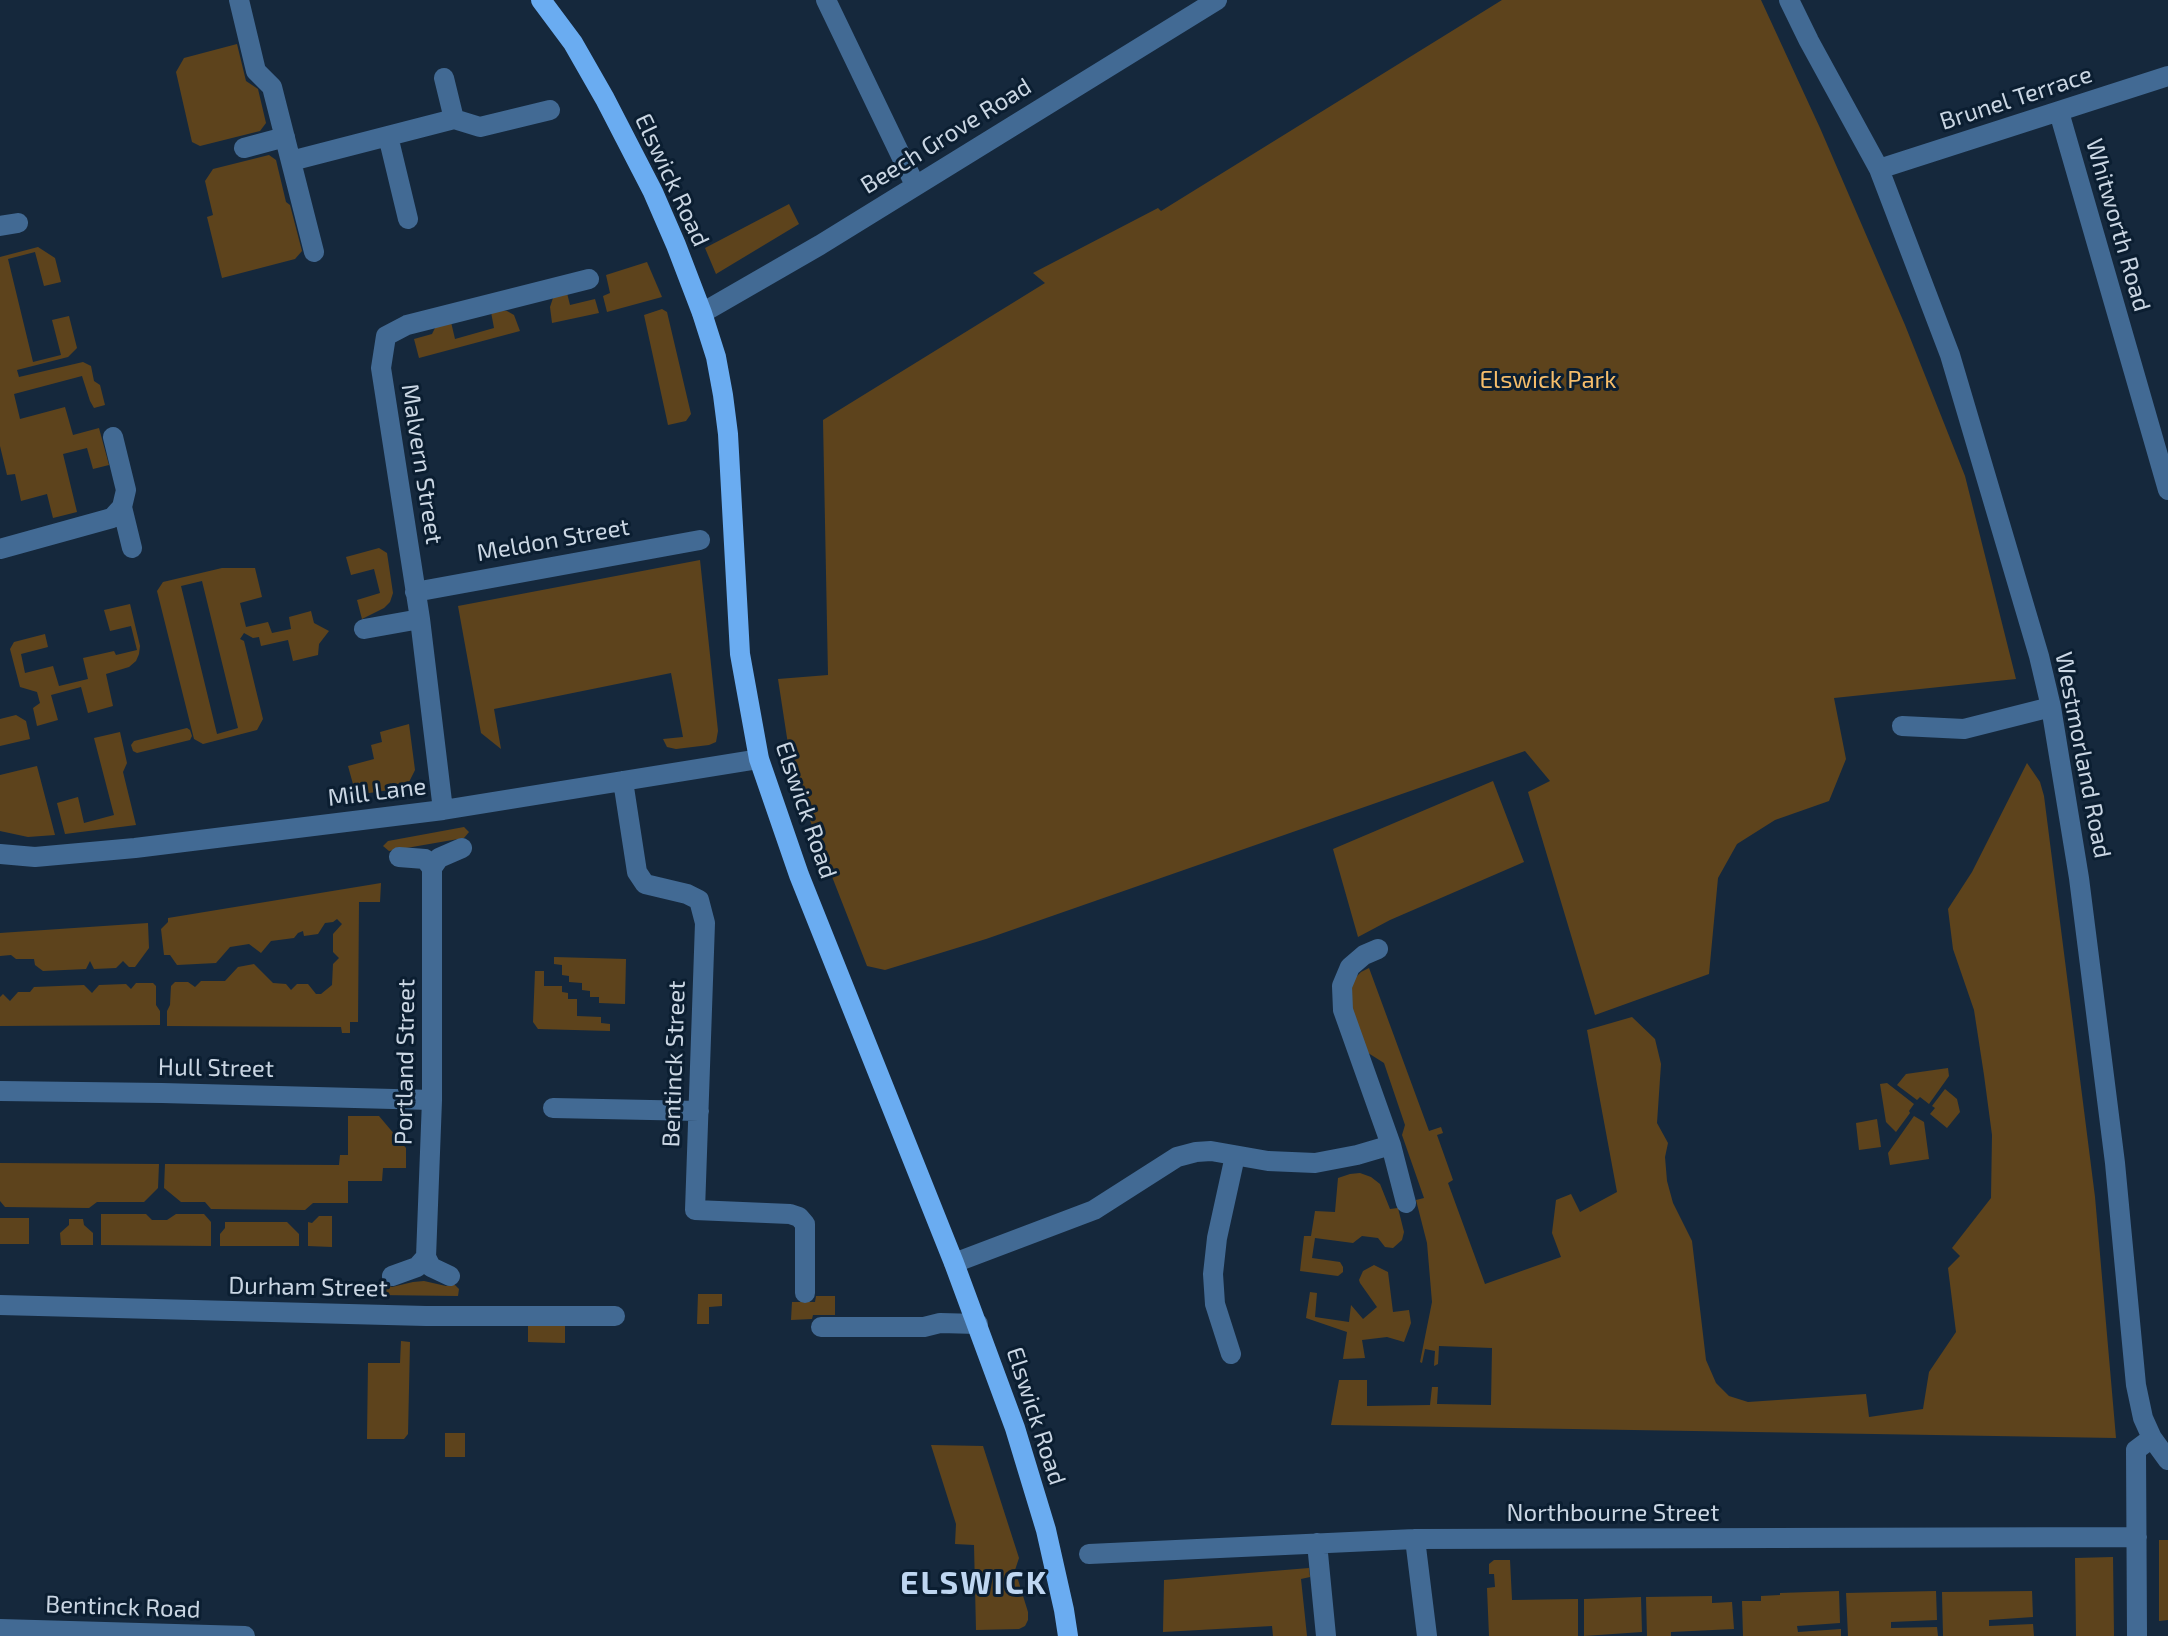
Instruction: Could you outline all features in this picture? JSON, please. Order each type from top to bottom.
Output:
[{"type":"main road","name":"Elswick Road","points":[[541,0],[573,43],[653,192],[702,313],[716,357],[728,434],[740,654],[759,759],[799,875],[978,1324],[1015,1428],[1046,1530],[1068,1636]]},
{"type":"street","points":[[239,0],[256,71],[272,87],[314,252]]},
{"type":"street","points":[[826,0],[915,185]]},
{"type":"street","name":"Beech Grove Road","points":[[702,313],[820,245],[1217,0]]},
{"type":"street","name":"Westmorland Road","points":[[1789,0],[1879,169],[1950,355],[2039,656],[2051,707],[2079,878],[2115,1163],[2136,1385],[2143,1418],[2152,1438],[2168,1460]]},
{"type":"street","name":"Brunel Terrace","points":[[1879,169],[2168,76]]},
{"type":"street","points":[[444,78],[454,119]]},
{"type":"street","points":[[291,161],[454,119],[480,127],[550,110]]},
{"type":"street","name":"Whitworth Road","points":[[2059,112],[2168,490]]},
{"type":"street","points":[[388,136],[408,219]]},
{"type":"street","points":[[244,148],[285,137]]},
{"type":"street","name":"Malvern Street","points":[[443,810],[420,619],[381,368],[386,336],[407,325],[589,279]]},
{"type":"street","points":[[113,437],[126,490],[122,507],[132,548]]},
{"type":"street","points":[[0,549],[112,518],[122,507]]},
{"type":"street","name":"Meldon Street","points":[[415,592],[700,540]]},
{"type":"street","points":[[364,629],[420,619]]},
{"type":"street","points":[[1902,726],[1964,729],[2051,707]]},
{"type":"street","name":"Mill Lane","points":[[0,854],[35,857],[107,851],[443,810],[759,759]]},
{"type":"street","name":"Bentinck Street","points":[[623,781],[637,872],[645,884],[699,900],[705,923],[695,1210],[799,1217],[805,1224],[805,1293]]},
{"type":"street","points":[[399,857],[425,859],[432,868],[439,858],[462,848]]},
{"type":"street","name":"Portland Street","points":[[426,1257],[432,1100],[432,868]]},
{"type":"street","points":[[1378,949],[1364,955],[1350,967],[1342,986],[1343,1010],[1391,1145],[1406,1203]]},
{"type":"street","name":"Hull Street","points":[[0,1091],[432,1100]]},
{"type":"street","points":[[553,1108],[699,1111]]},
{"type":"street","points":[[954,1263],[1094,1210],[1177,1157],[1211,1151],[1268,1161],[1315,1163],[1391,1145]]},
{"type":"street","points":[[1231,1354],[1215,1304],[1213,1274],[1217,1238],[1235,1156]]},
{"type":"street","points":[[392,1276],[417,1267],[426,1257],[431,1267],[450,1276]]},
{"type":"street","name":"Durham Street","points":[[0,1305],[426,1316],[615,1316]]},
{"type":"street","points":[[821,1327],[978,1324]]},
{"type":"street","points":[[2137,1636],[2136,1450],[2152,1438]]},
{"type":"street","name":"Northbourne Street","points":[[1089,1554],[1415,1539],[2137,1537]]},
{"type":"street","points":[[1415,1539],[1427,1636]]},
{"type":"street","points":[[1317,1543],[1326,1636]]},
{"type":"street","name":"Bentinck Road","points":[[0,1629],[75,1634],[245,1636]]},
{"type":"green space","name":"Elswick Park","points":[[1502,0],[1761,0],[1905,325],[1965,476],[2016,679],[1834,698],[1846,759],[1829,801],[1775,820],[1737,844],[1718,878],[1709,974],[1595,1015],[1528,792],[1550,781],[1525,751],[986,939],[885,970],[867,966],[793,777],[778,679],[828,675],[823,420],[1045,283],[1033,273],[1158,208],[1161,211]]},
{"type":"green space","points":[[237,44],[246,81],[258,89],[266,123],[260,131],[200,146],[192,142],[176,72],[184,58]]},
{"type":"green space","points":[[269,155],[276,160],[302,251],[295,259],[222,278],[207,217],[213,215],[205,181],[213,169]]},
{"type":"green space","points":[[789,204],[799,224],[716,274],[705,248]]},
{"type":"green space","points":[[38,247],[55,258],[61,282],[44,286],[35,252],[8,259],[33,362],[61,355],[52,320],[69,316],[77,348],[68,357],[17,370],[19,377],[83,362],[91,366],[105,405],[94,408],[82,376],[14,394],[20,419],[65,407],[73,435],[99,428],[109,465],[93,469],[87,448],[63,454],[77,512],[53,518],[47,494],[21,501],[15,474],[7,475],[0,446],[0,257]]},
{"type":"green space","points":[[647,262],[662,297],[607,312],[603,296],[610,293],[606,275]]},
{"type":"green space","points":[[566,289],[570,305],[595,299],[599,313],[552,323],[550,307],[553,298]]},
{"type":"green space","points":[[662,309],[667,312],[691,414],[686,421],[668,425],[644,315]]},
{"type":"green space","points":[[499,310],[514,315],[520,331],[419,358],[414,339],[432,334],[436,326],[451,322],[455,339],[494,328],[491,312]]},
{"type":"green space","points":[[379,548],[387,553],[393,593],[384,608],[362,619],[357,600],[380,593],[374,569],[351,575],[346,557]]},
{"type":"green space","points":[[700,560],[718,731],[716,742],[676,749],[667,747],[663,739],[683,737],[671,673],[494,709],[501,749],[481,733],[458,606]]},
{"type":"green space","points":[[222,568],[255,568],[262,597],[240,603],[246,627],[268,622],[272,633],[291,629],[289,617],[311,611],[314,623],[329,631],[319,644],[318,655],[293,661],[288,640],[261,646],[259,637],[253,638],[244,633],[240,639],[244,641],[263,719],[257,730],[203,744],[194,739],[157,591],[163,582]],"holes":[[[202,581],[238,728],[217,734],[181,586]]]},
{"type":"green space","points":[[130,604],[140,646],[139,654],[129,667],[106,674],[113,706],[88,713],[81,687],[51,695],[58,720],[37,726],[33,708],[40,703],[37,692],[20,687],[10,649],[14,642],[45,634],[48,647],[21,654],[25,673],[53,666],[59,686],[88,679],[83,658],[137,650],[131,626],[110,631],[104,610]]},
{"type":"green space","points":[[16,715],[26,721],[30,739],[0,746],[0,719]]},
{"type":"green space","points":[[409,724],[415,770],[409,782],[396,789],[356,795],[348,766],[374,759],[371,745],[382,742],[380,732]]},
{"type":"green space","points":[[187,728],[192,736],[190,740],[137,753],[133,751],[131,745],[134,741]]},
{"type":"green space","points":[[120,732],[127,763],[123,772],[136,825],[65,834],[57,803],[78,797],[84,823],[114,815],[94,738]]},
{"type":"green space","points":[[2027,763],[2040,782],[2044,796],[2095,1197],[2116,1438],[1331,1425],[1339,1380],[1367,1380],[1367,1406],[1430,1405],[1432,1387],[1438,1387],[1437,1404],[1491,1405],[1492,1348],[1439,1346],[1438,1364],[1434,1366],[1435,1351],[1425,1349],[1420,1362],[1432,1302],[1427,1243],[1416,1200],[1424,1198],[1402,1135],[1405,1125],[1384,1063],[1365,1051],[1347,1009],[1352,981],[1369,968],[1429,1131],[1441,1127],[1443,1133],[1437,1135],[1453,1180],[1448,1183],[1485,1284],[1561,1257],[1552,1233],[1556,1200],[1571,1194],[1580,1212],[1617,1192],[1587,1030],[1632,1017],[1655,1039],[1661,1064],[1657,1123],[1668,1143],[1665,1157],[1667,1181],[1673,1203],[1692,1241],[1706,1360],[1716,1383],[1729,1396],[1748,1402],[1866,1394],[1869,1417],[1923,1409],[1929,1372],[1956,1332],[1948,1268],[1960,1256],[1952,1248],[1991,1198],[1992,1135],[1984,1075],[1974,1010],[1953,949],[1948,909],[1972,872]]},
{"type":"green space","points":[[37,766],[55,835],[28,837],[0,831],[0,775]]},
{"type":"green space","points":[[1493,781],[1524,862],[1358,937],[1333,849]]},
{"type":"green space","points":[[464,827],[469,832],[464,838],[389,851],[383,846],[388,841]]},
{"type":"green space","points":[[381,883],[380,902],[359,902],[358,1022],[350,1022],[350,1033],[342,1033],[341,1027],[167,1026],[171,986],[175,982],[188,982],[195,987],[201,981],[225,981],[238,967],[254,964],[273,983],[286,984],[291,990],[297,984],[308,984],[316,994],[321,994],[332,985],[333,964],[339,958],[333,952],[333,934],[342,924],[337,919],[325,923],[318,934],[304,936],[303,931],[294,938],[271,941],[261,953],[249,944],[230,947],[216,963],[177,965],[170,955],[164,955],[161,929],[168,918]]},
{"type":"green space","points":[[148,923],[149,948],[135,967],[129,967],[123,961],[116,968],[94,969],[90,961],[86,969],[43,971],[35,965],[34,959],[0,956],[0,933]]},
{"type":"green space","points":[[554,957],[626,959],[625,1004],[599,1003],[599,997],[590,997],[590,991],[582,990],[582,983],[569,982],[569,976],[562,975],[562,965],[554,964]]},
{"type":"green space","points":[[535,971],[544,971],[544,986],[562,986],[562,992],[568,993],[568,999],[577,999],[577,1016],[601,1017],[601,1023],[610,1024],[610,1031],[538,1029],[533,1022]]},
{"type":"green space","points":[[136,983],[153,983],[156,986],[160,1025],[0,1026],[0,997],[3,994],[10,1001],[18,992],[30,992],[34,987],[84,985],[92,993],[99,985],[126,984],[131,989]]},
{"type":"green space","points":[[1948,1068],[1949,1076],[1929,1104],[1920,1097],[1917,1100],[1897,1085],[1906,1074]]},
{"type":"green space","points":[[1887,1083],[1914,1104],[1896,1132],[1886,1122],[1880,1084]]},
{"type":"green space","points":[[1945,1089],[1957,1099],[1960,1112],[1947,1128],[1930,1114],[1935,1108],[1932,1106]]},
{"type":"green space","points":[[348,1116],[379,1116],[406,1148],[406,1168],[383,1168],[382,1181],[348,1181],[348,1203],[313,1203],[305,1210],[211,1209],[205,1202],[181,1202],[164,1188],[165,1164],[339,1165],[340,1155],[348,1155]]},
{"type":"green space","points":[[1914,1116],[1924,1122],[1929,1159],[1890,1165],[1888,1153]]},
{"type":"green space","points":[[1877,1119],[1881,1147],[1859,1150],[1856,1123]]},
{"type":"green space","points":[[0,1163],[159,1164],[158,1188],[144,1202],[97,1202],[89,1208],[5,1207],[0,1201]]},
{"type":"green space","points":[[1360,1173],[1380,1184],[1390,1209],[1398,1208],[1404,1232],[1402,1240],[1393,1248],[1385,1247],[1378,1238],[1362,1236],[1353,1243],[1315,1238],[1312,1258],[1340,1262],[1343,1272],[1338,1276],[1300,1271],[1304,1236],[1311,1236],[1315,1211],[1335,1212],[1338,1178]]},
{"type":"green space","points":[[101,1214],[146,1214],[152,1220],[167,1220],[176,1214],[204,1214],[211,1222],[211,1246],[101,1245]]},
{"type":"green space","points":[[319,1216],[332,1216],[332,1247],[308,1246],[308,1222],[312,1223]]},
{"type":"green space","points":[[0,1218],[29,1218],[29,1244],[0,1244]]},
{"type":"green space","points":[[69,1219],[83,1219],[84,1225],[93,1233],[93,1245],[61,1245],[60,1233],[69,1225]]},
{"type":"green space","points":[[225,1222],[287,1222],[299,1234],[299,1246],[220,1246],[220,1234]]},
{"type":"green space","points":[[1374,1265],[1388,1272],[1393,1312],[1409,1310],[1411,1323],[1404,1342],[1387,1337],[1362,1340],[1365,1358],[1343,1359],[1347,1332],[1306,1318],[1310,1292],[1317,1293],[1315,1317],[1349,1322],[1351,1305],[1363,1319],[1377,1307],[1359,1280],[1363,1271]]},
{"type":"green space","points":[[424,1281],[446,1286],[454,1284],[459,1289],[458,1296],[378,1295],[378,1288],[384,1284],[392,1287]]},
{"type":"green space","points":[[698,1294],[722,1294],[722,1306],[709,1307],[709,1324],[697,1324]]},
{"type":"green space","points":[[816,1296],[835,1296],[835,1315],[813,1315],[812,1319],[791,1320],[792,1302],[815,1302]]},
{"type":"green space","points":[[528,1326],[565,1326],[565,1343],[528,1342]]},
{"type":"green space","points":[[401,1341],[410,1342],[408,1434],[404,1439],[367,1439],[368,1363],[400,1363]]},
{"type":"green space","points":[[445,1433],[465,1433],[465,1457],[445,1457]]},
{"type":"green space","points":[[931,1445],[983,1446],[1019,1558],[1015,1570],[1028,1620],[1019,1629],[976,1630],[974,1545],[955,1544],[956,1524]]},
{"type":"green space","points":[[2159,1540],[2168,1540],[2168,1620],[2159,1621]]},
{"type":"green space","points":[[2113,1557],[2114,1636],[2076,1636],[2075,1558]]},
{"type":"green space","points":[[1494,1560],[1510,1560],[1512,1600],[1578,1599],[1578,1636],[1489,1636],[1487,1588],[1495,1587],[1494,1574],[1489,1574],[1489,1564]]},
{"type":"green space","points":[[1309,1568],[1310,1577],[1301,1579],[1307,1636],[1273,1636],[1272,1626],[1163,1632],[1164,1580]]},
{"type":"green space","points":[[1839,1591],[1840,1623],[1797,1626],[1798,1632],[1841,1629],[1841,1636],[1743,1636],[1742,1601],[1761,1601],[1761,1596],[1780,1593]]},
{"type":"green space","points":[[1936,1591],[1937,1620],[1891,1622],[1891,1628],[1937,1627],[1938,1636],[1848,1636],[1846,1593]]},
{"type":"green space","points":[[2032,1591],[2033,1617],[1989,1620],[1989,1626],[2033,1624],[2034,1636],[1943,1636],[1942,1592]]},
{"type":"green space","points":[[1712,1596],[1712,1603],[1732,1602],[1734,1629],[1647,1636],[1646,1597]]},
{"type":"green space","points":[[1641,1597],[1642,1632],[1584,1636],[1584,1599]]},
{"type":"district","name":"ELSWICK","points":[[974,1583]]}]
